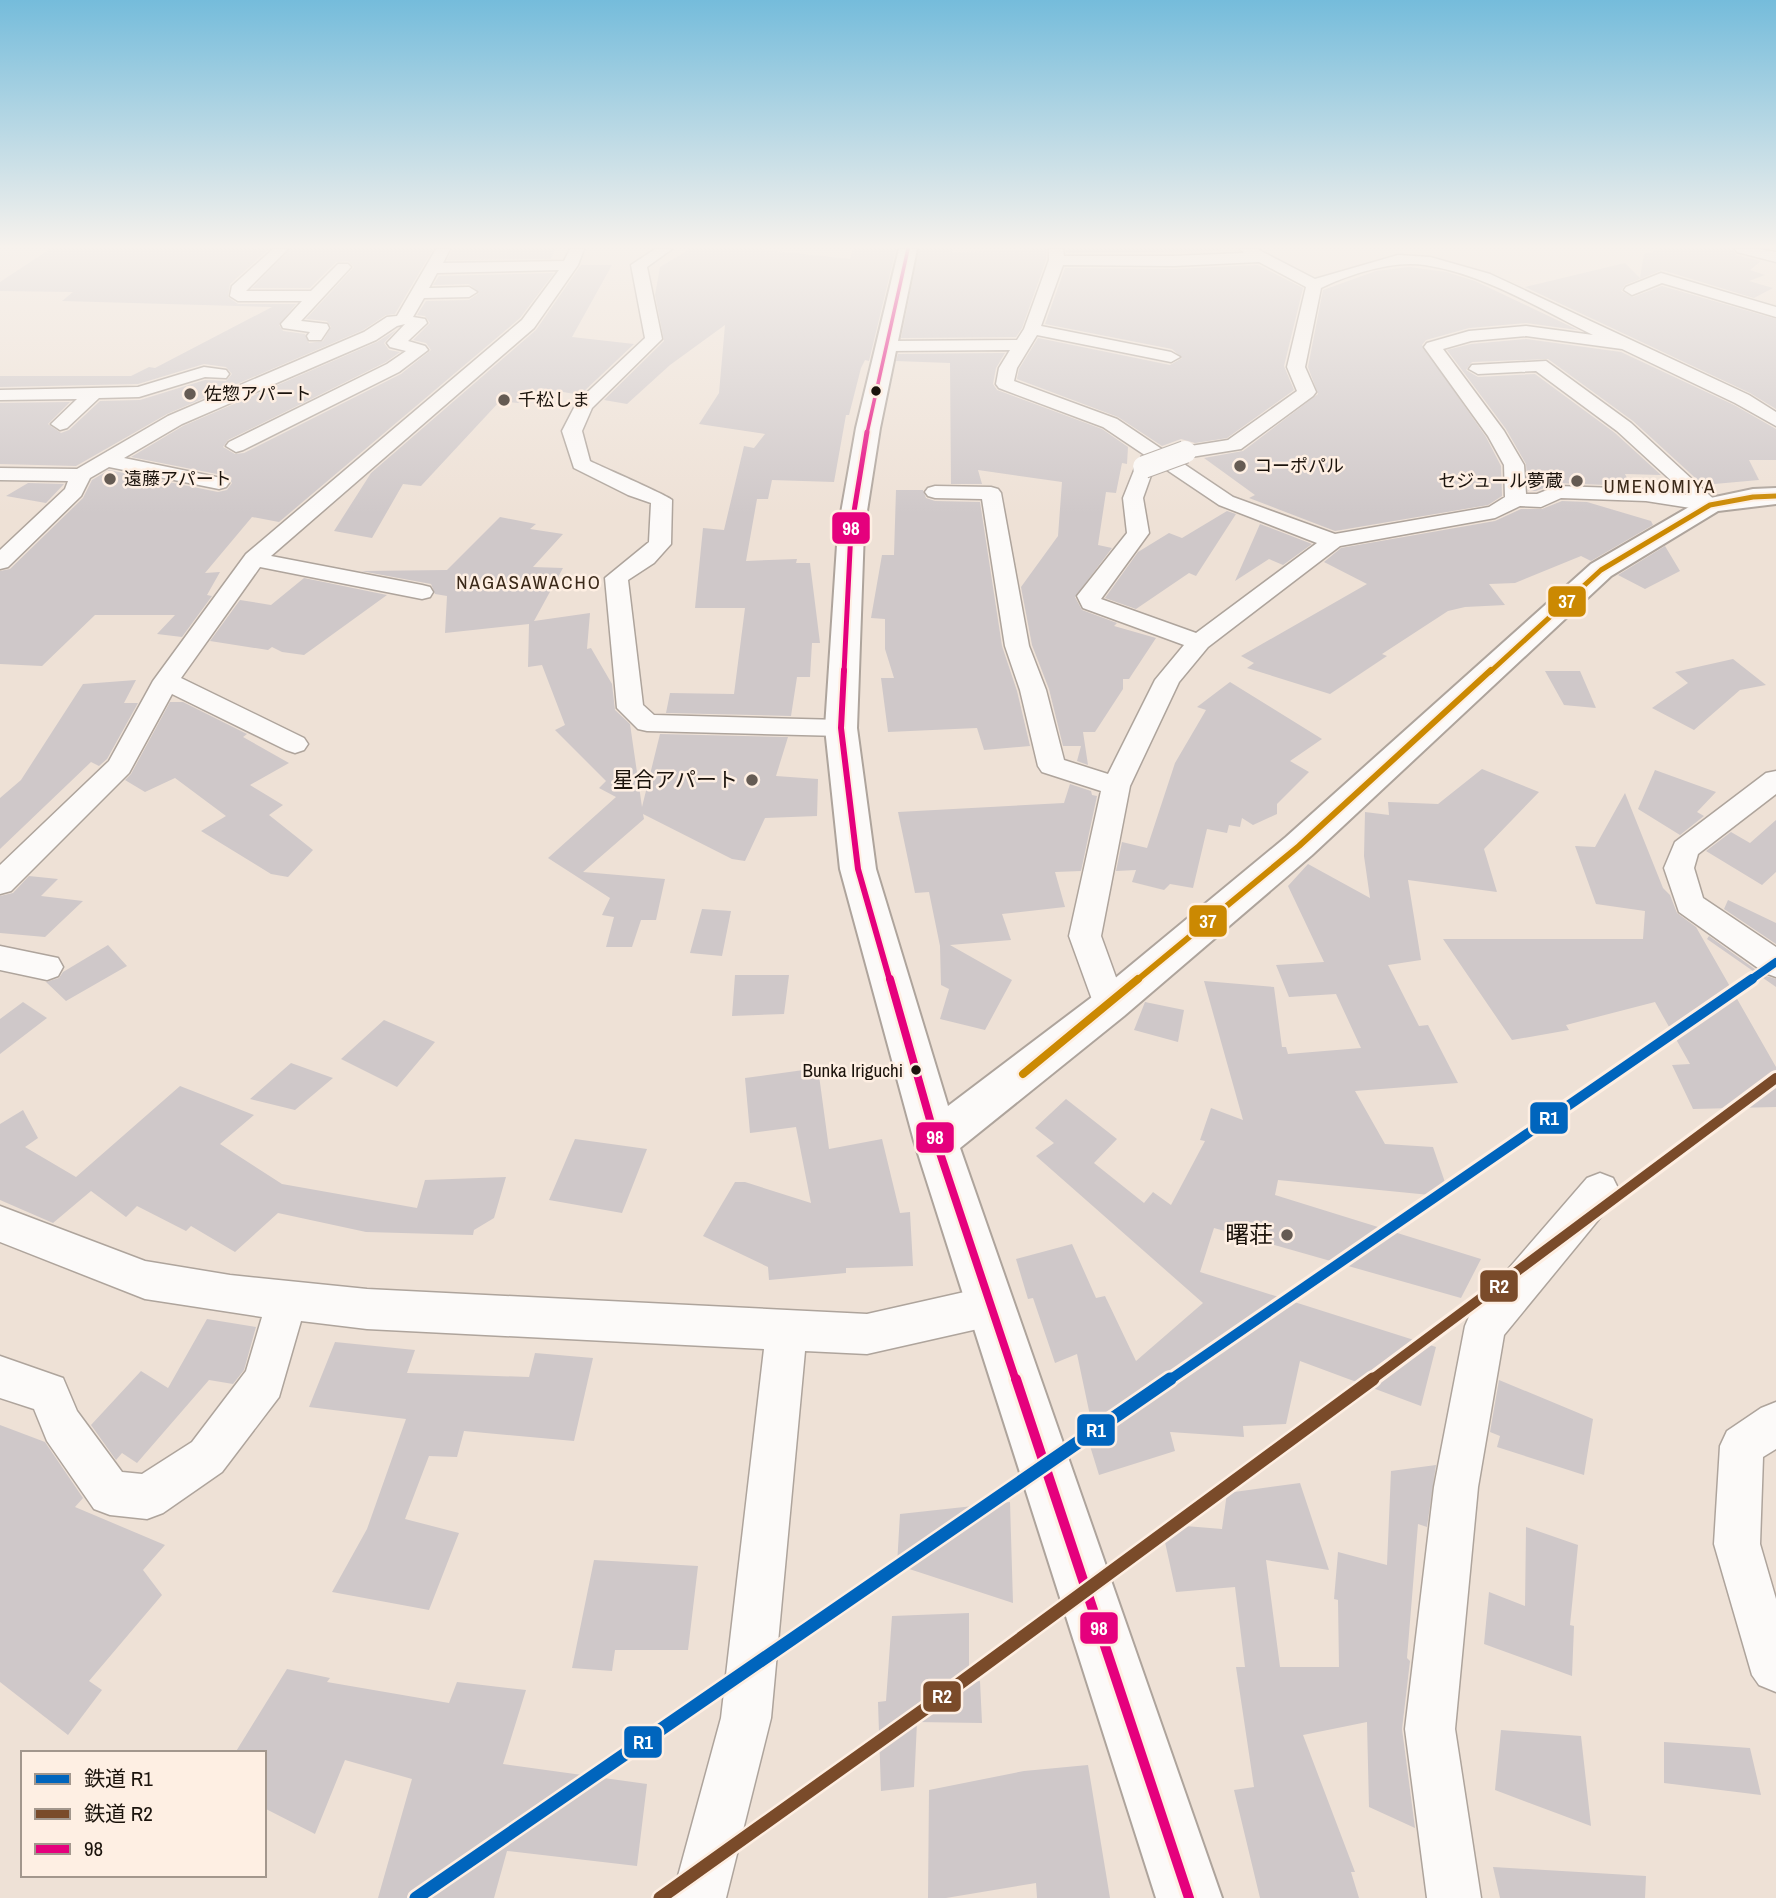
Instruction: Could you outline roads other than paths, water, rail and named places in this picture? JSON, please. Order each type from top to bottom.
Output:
[{"type":"street","points":[[0,474],[81,475],[174,421],[366,338]]},
{"type":"street","points":[[236,446],[393,368],[419,350],[396,343],[403,338]]},
{"type":"street","points":[[0,883],[119,767],[166,681],[254,559],[512,338]]},
{"type":"street","points":[[654,338],[584,406],[572,431],[581,464],[635,491],[662,500],[660,544],[646,558],[616,578],[630,708],[647,723],[841,728]]},
{"type":"street","points":[[890,338],[868,428],[851,530],[841,728],[858,869],[936,1141],[1189,1898]]},
{"type":"street","points":[[1027,338],[1008,368],[1005,384],[1110,423],[1226,501],[1333,541]]},
{"type":"street","points":[[1075,338],[1171,357]]},
{"type":"street","points":[[1199,642],[1091,603],[1089,596],[1138,533],[1133,498],[1144,467],[1185,452],[1234,445],[1307,392],[1296,367],[1302,338]]},
{"type":"street","points":[[1464,338],[1433,347],[1497,435],[1514,465],[1517,499]]},
{"type":"street","points":[[1577,338],[1626,344]]},
{"type":"street","points":[[1612,338],[1742,399],[1776,420]]},
{"type":"street","points":[[888,346],[1022,345]]},
{"type":"street","points":[[1478,369],[1540,365],[1624,427],[1710,505]]},
{"type":"street","points":[[0,395],[139,392],[204,372],[220,374]]},
{"type":"street","points":[[61,424],[94,393]]},
{"type":"street","points":[[109,461],[219,483]]},
{"type":"street","points":[[0,562],[74,492],[81,475]]},
{"type":"street","points":[[935,492],[991,493],[1017,646],[1033,690],[1052,766],[1116,786]]},
{"type":"street","points":[[1110,1005],[1085,936],[1116,786],[1168,680],[1199,642],[1333,541],[1495,512],[1517,499],[1541,501],[1557,492],[1646,495],[1710,505],[1753,497],[1776,496]]},
{"type":"street","points":[[936,1141],[1110,1005],[1299,846],[1601,570],[1710,505]]},
{"type":"street","points":[[254,559],[422,592]]},
{"type":"street","points":[[166,681],[295,744]]},
{"type":"street","points":[[1776,780],[1685,849],[1679,868],[1690,904],[1776,964]]},
{"type":"street","points":[[0,958],[47,967]]},
{"type":"street","points":[[1454,1898],[1430,1729],[1456,1488],[1485,1326],[1600,1190]]},
{"type":"street","points":[[0,1224],[145,1280],[367,1309],[867,1334],[991,1306]]},
{"type":"street","points":[[0,1377],[48,1393],[62,1426],[110,1493],[147,1497],[207,1457],[264,1382],[287,1300]]},
{"type":"street","points":[[699,1898],[746,1718],[787,1329]]},
{"type":"street","points":[[1776,1423],[1742,1447],[1737,1544],[1769,1658],[1776,1668]]},
{"type":"rail line","name":"R1","points":[[416,1898],[1776,962]]},
{"type":"rail line","name":"R2","points":[[660,1898],[929,1706],[1606,1207],[1776,1078]]},
{"type":"place","name":"佐惣アパート","points":[[190,394]]},
{"type":"place","name":"千松しま","points":[[504,400]]},
{"type":"place","name":"コーポパル","points":[[1240,466]]},
{"type":"place","name":"遠藤アパート","points":[[110,479]]},
{"type":"place","name":"セジュール夢蔵","points":[[1577,481]]},
{"type":"place","name":"星合アパート","points":[[752,780]]},
{"type":"place","name":"Bunka Iriguchi","points":[[916,1070]]},
{"type":"place","name":"曙荘","points":[[1287,1235]]},
{"type":"district","name":"UMENOMIYA","points":[[1660,486]]},
{"type":"district","name":"NAGASAWACHO","points":[[529,582]]}]
